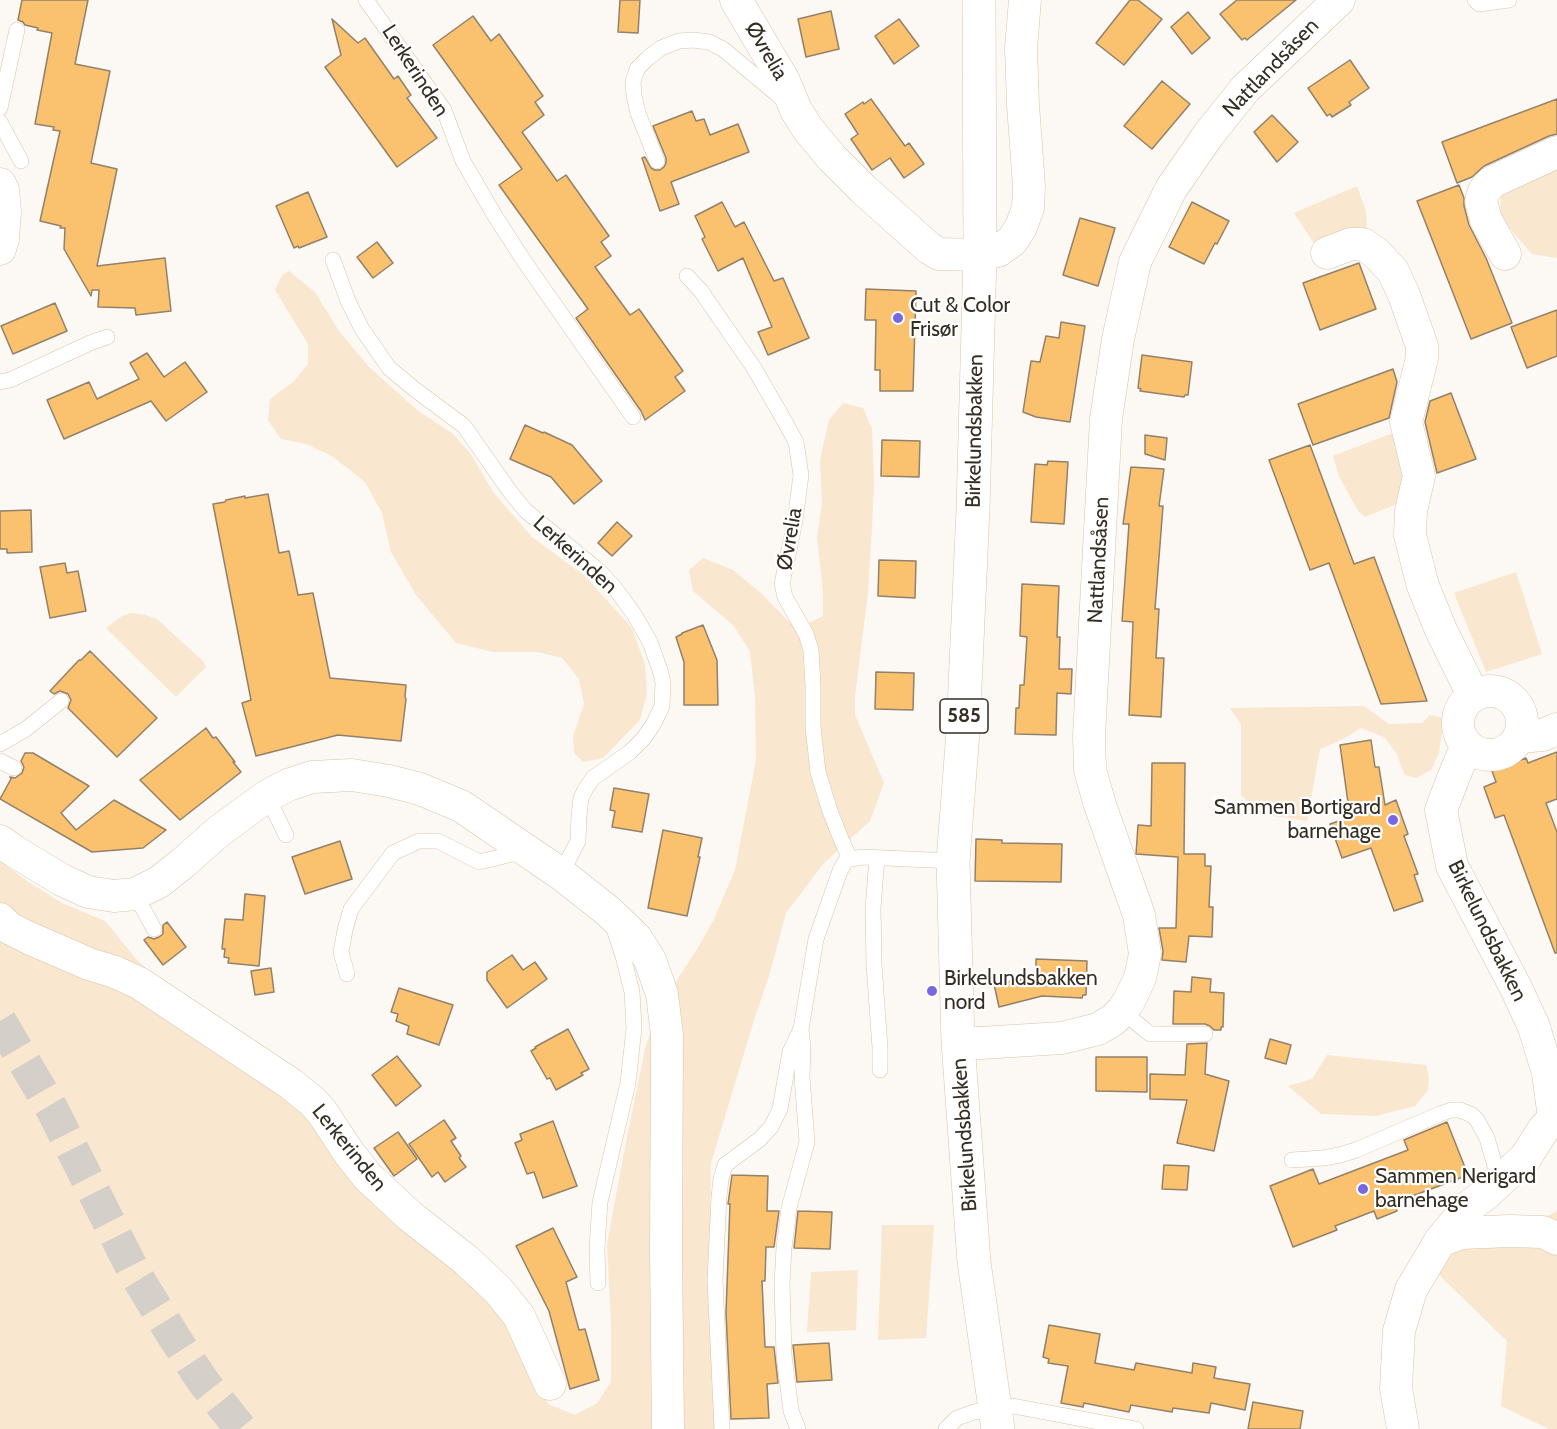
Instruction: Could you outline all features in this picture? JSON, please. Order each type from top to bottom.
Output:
[{"type":"main road","name":"Birkelundsbakken","points":[[979,0],[980,255],[973,509],[965,696],[953,861],[958,1042],[974,1262],[996,1419]]},
{"type":"street","name":"Øvrelia","points":[[736,0],[784,81],[796,110],[832,158],[929,248],[939,254],[980,255]]},
{"type":"street","points":[[980,255],[998,251],[1012,241],[1021,227],[1028,208],[1029,186],[1021,48],[1025,0]]},
{"type":"street","name":"Nattlandsåsen","points":[[958,1042],[980,1043],[1062,1038],[1098,1029],[1122,1011],[1140,978],[1145,954],[1139,915],[1090,770],[1089,736],[1106,419],[1118,339],[1135,262],[1171,189],[1209,134],[1245,89],[1339,0]]},
{"type":"street","points":[[1505,254],[1486,220],[1481,201],[1484,191],[1492,182],[1557,152]]},
{"type":"street","points":[[0,184],[3,190],[4,212],[3,239],[0,249]]},
{"type":"street","points":[[1327,254],[1352,244],[1363,244],[1376,253],[1393,271],[1422,346],[1422,358],[1406,423],[1419,476],[1411,511],[1410,535],[1423,586],[1441,630],[1473,696]]},
{"type":"street","points":[[1493,691],[1503,693],[1512,699],[1522,716],[1520,737],[1514,745],[1496,754],[1485,754],[1467,745],[1462,738],[1459,719],[1461,710],[1473,696],[1493,691]]},
{"type":"street","points":[[1520,737],[1543,735],[1557,729]]},
{"type":"street","name":"Birkelundsbakken","points":[[1403,1429],[1396,1388],[1399,1331],[1411,1290],[1440,1241],[1468,1207],[1487,1193],[1526,1157],[1543,1130],[1555,1118],[1548,1073],[1534,1027],[1452,866],[1441,810],[1467,745]]},
{"type":"street","points":[[5,855],[88,892],[114,896],[135,894],[159,882],[218,831],[267,796],[288,785],[312,777],[352,775],[420,789],[460,806],[561,874],[608,911],[636,938],[650,960],[663,994],[667,1035],[668,1429]]},
{"type":"street","name":"Lerkerinden","points":[[0,919],[9,928],[29,938],[139,983],[291,1084],[312,1101],[368,1177],[410,1216],[464,1258],[498,1290],[519,1316],[550,1384]]},
{"type":"street","points":[[1440,1241],[1461,1233],[1510,1231],[1543,1232],[1557,1239]]},
{"type":"lane","name":"Lerkerinden","points":[[366,0],[444,110],[463,161],[495,216],[633,417]]},
{"type":"lane","points":[[1475,0],[1479,4],[1509,0]]},
{"type":"lane","points":[[0,108],[17,30]]},
{"type":"lane","points":[[657,161],[638,113],[633,82],[637,69],[648,58],[661,48],[679,41],[709,42],[723,49],[796,110]]},
{"type":"lane","points":[[0,122],[21,161]]},
{"type":"lane","name":"Lerkerinden","points":[[333,261],[352,310],[389,368],[464,426],[526,511],[599,571],[614,587],[634,614],[650,642],[663,683],[662,706],[643,739],[630,752],[593,778],[586,788],[581,798],[578,841],[561,874]]},
{"type":"lane","name":"Øvrelia","points":[[687,276],[701,291],[754,368],[796,442],[801,475],[795,521],[782,584],[785,597],[806,634],[811,650],[813,727],[818,772],[830,811],[850,859]]},
{"type":"lane","points":[[0,382],[10,380],[107,337]]},
{"type":"lane","points":[[0,744],[26,729],[61,700]]},
{"type":"lane","points":[[0,761],[14,768]]},
{"type":"lane","points":[[267,796],[286,835]]},
{"type":"lane","points":[[347,974],[341,952],[351,909],[393,853],[419,841],[438,841],[479,862],[527,851]]},
{"type":"lane","points":[[798,1429],[791,1411],[784,1355],[782,1284],[789,1208],[807,1142],[801,1029],[819,928],[840,871],[845,862],[850,859],[863,856],[953,861]]},
{"type":"lane","points":[[877,858],[873,908],[880,1070]]},
{"type":"lane","points":[[135,894],[154,929]]},
{"type":"lane","points":[[598,1283],[597,1248],[600,1202],[628,1083],[634,1028],[632,992],[608,911]]},
{"type":"lane","points":[[1122,1011],[1149,1034],[1205,1034]]},
{"type":"lane","points":[[722,1429],[715,1280],[718,1197],[721,1179],[725,1165],[760,1139],[771,1127],[780,1109],[790,1052],[801,1029]]},
{"type":"lane","points":[[1292,1160],[1331,1157],[1356,1150],[1440,1114],[1460,1110],[1477,1120],[1487,1138],[1495,1166],[1495,1176],[1487,1193]]},
{"type":"lane","points":[[946,1429],[957,1418],[996,1419],[1013,1406],[1136,1429]]},
{"type":"shaded area","points":[[1557,156],[1557,258],[1532,254],[1500,217],[1501,194]]},
{"type":"shaded area","points":[[1357,186],[1366,211],[1367,234],[1329,266],[1294,213]]},
{"type":"shaded area","points":[[289,271],[315,292],[339,331],[368,366],[418,411],[452,433],[471,454],[493,492],[532,537],[585,576],[632,628],[645,665],[647,694],[640,720],[603,758],[583,762],[574,753],[573,736],[584,704],[579,679],[562,658],[538,652],[493,652],[456,643],[416,595],[391,552],[382,513],[365,482],[332,456],[306,444],[281,439],[268,420],[270,399],[293,382],[308,364],[308,344],[275,290],[282,275]]},
{"type":"shaded area","points":[[843,403],[863,408],[872,429],[874,484],[872,527],[868,593],[855,695],[855,715],[884,783],[870,821],[824,863],[786,913],[769,976],[711,1163],[709,1290],[715,1429],[0,1429],[0,861],[62,903],[105,921],[138,961],[286,1092],[483,1283],[542,1389],[548,1404],[575,1415],[597,1403],[611,1382],[607,1244],[645,1049],[657,1011],[714,919],[735,870],[756,760],[755,697],[750,651],[733,625],[693,591],[689,570],[703,558],[733,570],[761,593],[791,624],[805,625],[823,616],[823,591],[817,538],[822,503],[820,460],[829,420]]},
{"type":"shaded area","points":[[1398,431],[1406,500],[1365,517],[1358,511],[1339,476],[1333,456]]},
{"type":"shaded area","points":[[1516,572],[1542,654],[1486,672],[1454,593]]},
{"type":"shaded area","points":[[131,613],[157,619],[203,661],[206,667],[176,697],[106,628],[122,616]]},
{"type":"shaded area","points":[[1364,706],[1389,724],[1422,723],[1430,715],[1444,718],[1439,753],[1431,770],[1416,778],[1405,775],[1396,753],[1384,737],[1361,728],[1320,749],[1307,821],[1260,814],[1241,795],[1241,724],[1230,708]]},
{"type":"shaded area","points":[[1327,1055],[1426,1065],[1429,1078],[1428,1090],[1415,1106],[1376,1116],[1321,1114],[1288,1086],[1312,1079]]},
{"type":"shaded area","points":[[1557,1211],[1557,1429],[1549,1429],[1501,1406],[1507,1341],[1436,1272],[1460,1246],[1537,1222]]},
{"type":"shaded area","points":[[882,1225],[934,1225],[926,1338],[878,1340]]},
{"type":"shaded area","points":[[858,1270],[856,1330],[807,1332],[811,1272]]},
{"type":"building","points":[[22,0],[88,0],[75,64],[110,71],[91,163],[117,169],[97,266],[165,258],[171,311],[136,315],[135,308],[98,307],[99,290],[92,290],[91,296],[64,249],[65,228],[40,221],[60,131],[53,130],[54,127],[35,124],[52,33],[37,30],[38,28],[25,25],[18,20]]},
{"type":"building","points":[[620,0],[640,0],[638,33],[618,32]]},
{"type":"building","points":[[1130,0],[1138,0],[1162,19],[1124,65],[1096,43]]},
{"type":"building","points":[[1237,0],[1296,0],[1247,40],[1245,38],[1242,40],[1220,14]]},
{"type":"building","points":[[831,11],[839,49],[806,57],[798,19]]},
{"type":"building","points":[[1188,12],[1210,38],[1192,54],[1171,27]]},
{"type":"building","points":[[473,16],[491,41],[499,34],[543,96],[535,102],[544,115],[522,132],[557,181],[566,175],[609,236],[601,242],[611,256],[595,267],[630,315],[639,309],[683,371],[675,377],[685,391],[645,420],[576,318],[588,309],[499,185],[522,169],[433,45]]},
{"type":"building","points":[[332,19],[358,43],[365,38],[394,79],[398,76],[411,95],[407,98],[437,138],[397,167],[325,67],[341,55]]},
{"type":"building","points":[[899,19],[919,46],[894,64],[875,36]]},
{"type":"building","points":[[1350,60],[1369,88],[1349,102],[1351,105],[1332,117],[1330,114],[1327,116],[1308,88]]},
{"type":"building","points":[[1162,81],[1190,104],[1152,149],[1124,126]]},
{"type":"building","points":[[871,99],[905,146],[909,143],[924,164],[904,178],[890,158],[872,170],[851,139],[858,134],[845,114]]},
{"type":"building","points":[[1557,99],[1557,134],[1484,166],[1472,177],[1457,183],[1442,142]]},
{"type":"building","points":[[692,111],[696,121],[704,119],[710,135],[738,124],[749,152],[671,182],[679,204],[660,211],[642,158],[645,157],[651,168],[655,170],[664,167],[666,158],[653,126]]},
{"type":"building","points":[[1272,115],[1298,142],[1277,162],[1254,132]]},
{"type":"building","points":[[1459,185],[1469,225],[1486,258],[1512,323],[1471,339],[1417,201]]},
{"type":"building","points":[[308,192],[327,237],[294,248],[276,206]]},
{"type":"building","points":[[722,202],[735,227],[744,222],[774,281],[783,278],[809,338],[768,355],[758,332],[772,327],[743,258],[718,271],[702,239],[705,237],[695,216]]},
{"type":"building","points":[[1192,202],[1229,221],[1204,264],[1169,247]]},
{"type":"building","points":[[1080,218],[1115,228],[1098,286],[1063,275]]},
{"type":"building","points":[[377,242],[393,263],[373,278],[357,257]]},
{"type":"building","points":[[1359,263],[1376,309],[1320,330],[1303,283]]},
{"type":"building","points":[[866,289],[916,291],[913,391],[880,391],[880,370],[875,370],[876,320],[865,320]]},
{"type":"building","points":[[55,303],[67,331],[13,354],[1,326]]},
{"type":"building","points":[[1557,310],[1557,356],[1527,368],[1511,327]]},
{"type":"building","points":[[1061,322],[1085,326],[1070,422],[1036,417],[1023,412],[1031,361],[1040,362],[1046,336],[1059,338]]},
{"type":"building","points":[[147,353],[164,377],[185,362],[207,392],[166,421],[151,401],[64,439],[47,400],[89,382],[97,399],[139,379],[130,363]]},
{"type":"building","points":[[1142,355],[1192,362],[1188,395],[1184,397],[1140,391],[1141,389],[1138,388]]},
{"type":"building","points":[[1393,369],[1397,382],[1389,418],[1313,445],[1298,404]]},
{"type":"building","points":[[1451,393],[1476,459],[1437,473],[1425,422],[1430,401]]},
{"type":"building","points":[[525,425],[572,445],[602,481],[574,504],[551,477],[510,459]]},
{"type":"building","points":[[1145,435],[1167,438],[1165,460],[1145,454]]},
{"type":"building","points":[[882,440],[920,441],[919,477],[881,476]]},
{"type":"building","points":[[1310,445],[1354,564],[1374,557],[1427,701],[1381,704],[1329,563],[1310,570],[1269,460]]},
{"type":"building","points":[[1048,461],[1068,462],[1064,524],[1031,522],[1035,464],[1047,465]]},
{"type":"building","points":[[1131,467],[1164,469],[1159,506],[1163,506],[1155,609],[1159,609],[1156,658],[1164,658],[1161,717],[1129,715],[1133,622],[1122,621],[1129,524],[1123,524]]},
{"type":"building","points":[[268,494],[279,553],[289,551],[298,595],[313,593],[330,678],[406,685],[401,741],[338,735],[256,756],[242,703],[251,700],[213,504],[245,496],[245,498]]},
{"type":"building","points":[[31,510],[32,552],[7,553],[7,549],[0,549],[0,511]]},
{"type":"building","points":[[617,522],[632,536],[612,556],[598,543]]},
{"type":"building","points":[[879,560],[916,561],[915,598],[878,596]]},
{"type":"building","points":[[65,563],[67,573],[78,571],[86,611],[50,618],[40,567]]},
{"type":"building","points":[[1022,584],[1059,586],[1057,637],[1060,637],[1059,669],[1072,669],[1071,694],[1057,693],[1056,735],[1015,734],[1020,685],[1024,685],[1027,637],[1020,636]]},
{"type":"building","points":[[703,625],[717,660],[718,705],[684,705],[684,662],[676,637]]},
{"type":"building","points":[[90,651],[157,718],[117,757],[68,708],[71,700],[68,694],[60,691],[54,694],[50,691]]},
{"type":"building","points":[[876,672],[914,673],[913,710],[875,709]]},
{"type":"building","points":[[206,728],[213,738],[216,737],[241,772],[180,820],[140,780]]},
{"type":"building","points":[[1371,740],[1375,767],[1379,767],[1385,805],[1396,800],[1408,834],[1404,836],[1418,874],[1414,875],[1423,901],[1394,911],[1371,848],[1342,858],[1330,824],[1350,817],[1340,745]]},
{"type":"building","points":[[1557,752],[1557,799],[1546,803],[1557,832],[1557,953],[1555,953],[1504,815],[1495,818],[1484,787],[1496,782],[1492,771],[1526,758],[1528,763]]},
{"type":"building","points":[[25,753],[33,753],[89,786],[61,813],[76,830],[114,800],[166,830],[143,848],[92,852],[0,799],[10,777],[15,778],[22,773],[24,767],[21,761]]},
{"type":"building","points":[[1152,763],[1185,763],[1184,854],[1205,854],[1205,866],[1211,866],[1209,907],[1213,907],[1212,937],[1189,936],[1186,962],[1162,960],[1163,951],[1159,928],[1176,928],[1178,857],[1136,854],[1138,825],[1151,826]]},
{"type":"building","points":[[614,788],[649,794],[642,832],[612,827],[615,811],[610,810]]},
{"type":"building","points":[[663,830],[702,838],[687,916],[648,908]]},
{"type":"building","points":[[976,839],[1002,840],[1002,843],[1062,844],[1061,882],[975,881]]},
{"type":"building","points":[[340,841],[352,879],[305,894],[292,857]]},
{"type":"building","points":[[245,894],[265,896],[259,966],[228,963],[229,958],[224,957],[225,949],[222,949],[225,919],[243,920]]},
{"type":"building","points":[[167,922],[186,947],[163,965],[144,940],[148,937],[154,939],[163,934],[163,925]]},
{"type":"building","points":[[512,955],[523,970],[535,962],[547,979],[507,1008],[487,980],[487,972]]},
{"type":"building","points":[[1036,959],[1087,961],[1086,995],[1082,998],[1042,996],[999,1007],[994,984],[1036,977]]},
{"type":"building","points":[[271,968],[274,992],[255,995],[251,971]]},
{"type":"building","points":[[1192,977],[1211,979],[1210,992],[1224,993],[1221,1030],[1214,1030],[1205,1024],[1173,1024],[1174,991],[1191,992]]},
{"type":"building","points":[[399,988],[453,1005],[439,1045],[407,1034],[409,1026],[396,1021],[398,1014],[391,1012]]},
{"type":"building","points":[[568,1029],[589,1069],[581,1073],[583,1075],[556,1090],[531,1051]]},
{"type":"building","points":[[1270,1039],[1291,1045],[1286,1064],[1265,1058]]},
{"type":"building","points":[[1207,1043],[1205,1074],[1229,1081],[1214,1151],[1177,1143],[1187,1100],[1150,1099],[1150,1074],[1185,1075],[1187,1044]]},
{"type":"building","points":[[397,1056],[421,1086],[396,1106],[372,1075]]},
{"type":"building","points":[[1096,1057],[1147,1057],[1147,1092],[1096,1091]]},
{"type":"building","points":[[444,1120],[456,1138],[451,1141],[466,1167],[445,1182],[438,1172],[432,1177],[409,1144]]},
{"type":"building","points":[[553,1121],[577,1186],[543,1198],[534,1172],[527,1174],[515,1143],[522,1140],[520,1134]]},
{"type":"building","points":[[1447,1122],[1468,1175],[1394,1203],[1397,1211],[1377,1219],[1374,1211],[1335,1226],[1337,1230],[1293,1247],[1270,1186],[1313,1169],[1319,1184],[1408,1150],[1404,1140]]},
{"type":"building","points":[[398,1132],[417,1159],[394,1176],[374,1148]]},
{"type":"building","points":[[1164,1165],[1189,1166],[1187,1190],[1162,1189]]},
{"type":"building","points":[[732,1175],[768,1176],[767,1211],[779,1211],[774,1247],[766,1247],[765,1281],[762,1281],[765,1347],[774,1347],[778,1383],[767,1384],[769,1418],[731,1419],[726,1313],[730,1204],[728,1204]]},
{"type":"building","points":[[798,1211],[832,1212],[830,1249],[794,1248]]},
{"type":"building","points":[[553,1228],[577,1277],[566,1282],[579,1330],[585,1329],[599,1380],[570,1389],[549,1311],[516,1246]]},
{"type":"building","points":[[1049,1325],[1100,1334],[1095,1363],[1134,1370],[1136,1363],[1192,1373],[1193,1363],[1216,1367],[1214,1378],[1250,1384],[1245,1410],[1211,1403],[1209,1413],[1173,1408],[1172,1412],[1131,1405],[1129,1412],[1084,1403],[1083,1407],[1061,1403],[1068,1366],[1048,1363],[1049,1359],[1043,1357]]},
{"type":"building","points":[[829,1343],[832,1380],[797,1382],[793,1345]]},
{"type":"building","points":[[1253,1402],[1303,1411],[1300,1429],[1248,1429]]},
{"type":"tunnel","points":[[0,1021],[52,1109],[134,1272],[202,1380],[241,1429]]},
{"type":"place","name":"Cut & Color Frisør","points":[[898,318]]},
{"type":"place","name":"Sammen Bortigard barnehage","points":[[1393,820]]},
{"type":"place","name":"Birkelundsbakken nord","points":[[932,991]]},
{"type":"place","name":"Sammen Nerigard barnehage","points":[[1363,1189]]}]
